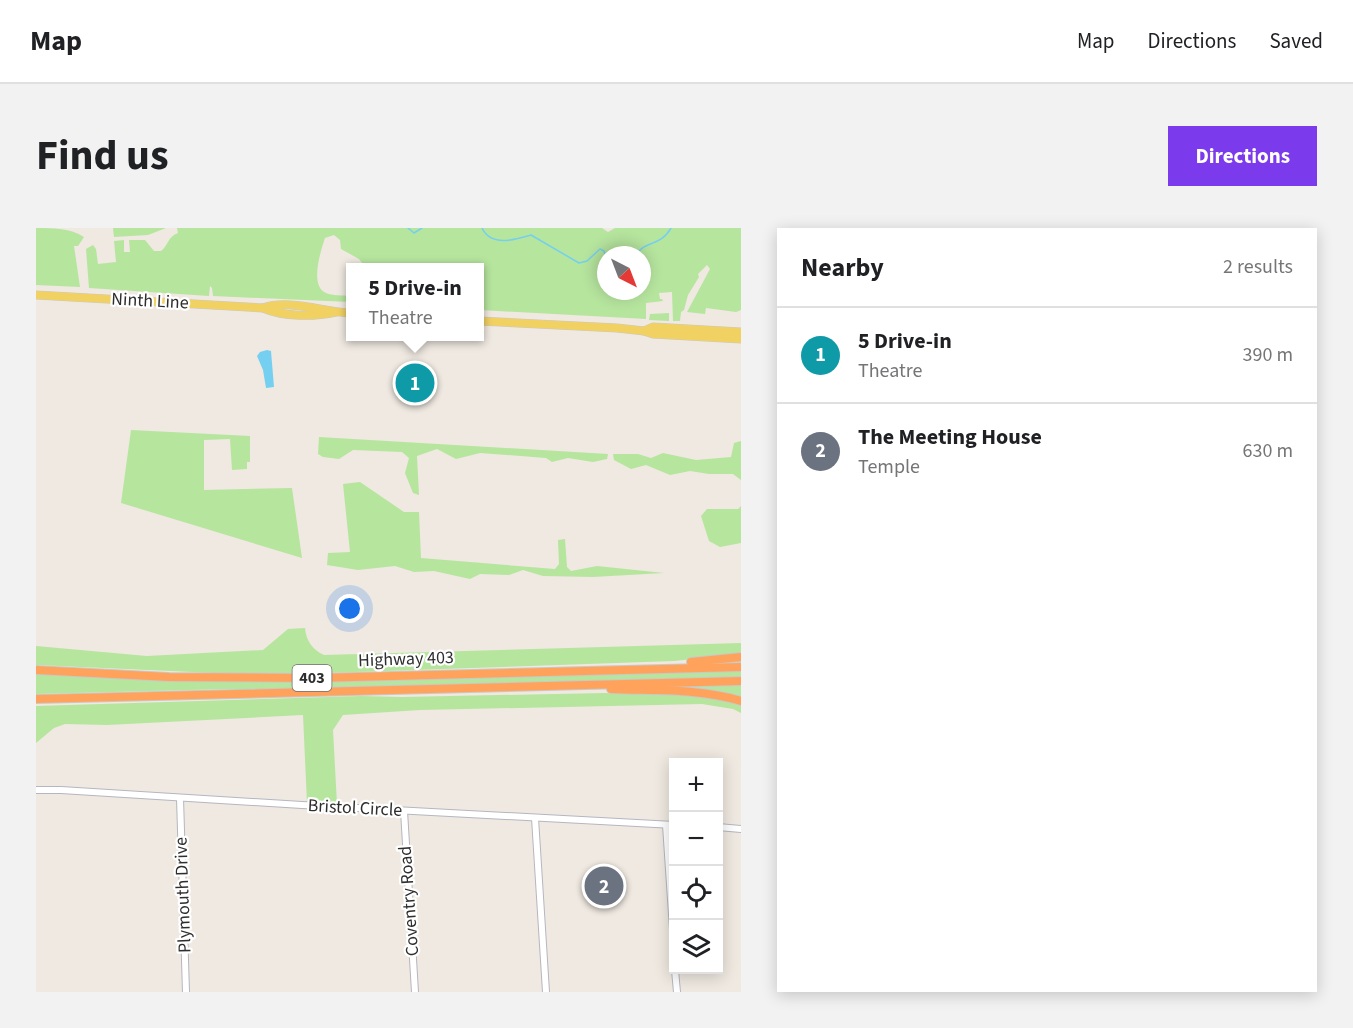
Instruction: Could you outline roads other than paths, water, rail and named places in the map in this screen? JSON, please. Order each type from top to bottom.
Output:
[{"type":"highway","points":[[652,668],[741,657]]},
{"type":"highway","name":"Highway 403","points":[[36,670],[169,676],[315,678],[741,667]]},
{"type":"highway","name":"Highway 403","points":[[36,699],[741,681]]},
{"type":"highway","points":[[581,686],[596,689],[697,692],[722,695],[741,701]]},
{"type":"main road","name":"Ninth Line","points":[[36,295],[263,308],[272,305],[322,308],[346,313]]},
{"type":"main road","points":[[484,321],[741,339]]},
{"type":"main road","points":[[644,331],[653,327],[741,332]]},
{"type":"street","name":"Bristol Circle","points":[[36,790],[666,825]]},
{"type":"street","name":"Plymouth Drive","points":[[180,798],[186,992]]},
{"type":"street","name":"Coventry Road","points":[[404,811],[415,992]]},
{"type":"street","points":[[535,818],[546,992]]},
{"type":"street","points":[[666,825],[672,920]]},
{"type":"street","points":[[723,828],[741,830]]},
{"type":"street","points":[[675,974],[677,992]]},
{"type":"water","points":[[271,351],[274,387],[266,388],[263,370],[257,356],[260,352]]},
{"type":"waterway","points":[[408,228],[414,233],[422,228]]},
{"type":"waterway","points":[[482,228],[486,234],[497,240],[510,240],[531,235],[579,263],[587,261],[597,252]]},
{"type":"waterway","points":[[646,246],[662,238],[671,228]]},
{"type":"place","name":"5 Drive-in","points":[[415,383]]},
{"type":"place","name":"The Meeting House","points":[[604,886]]}]
